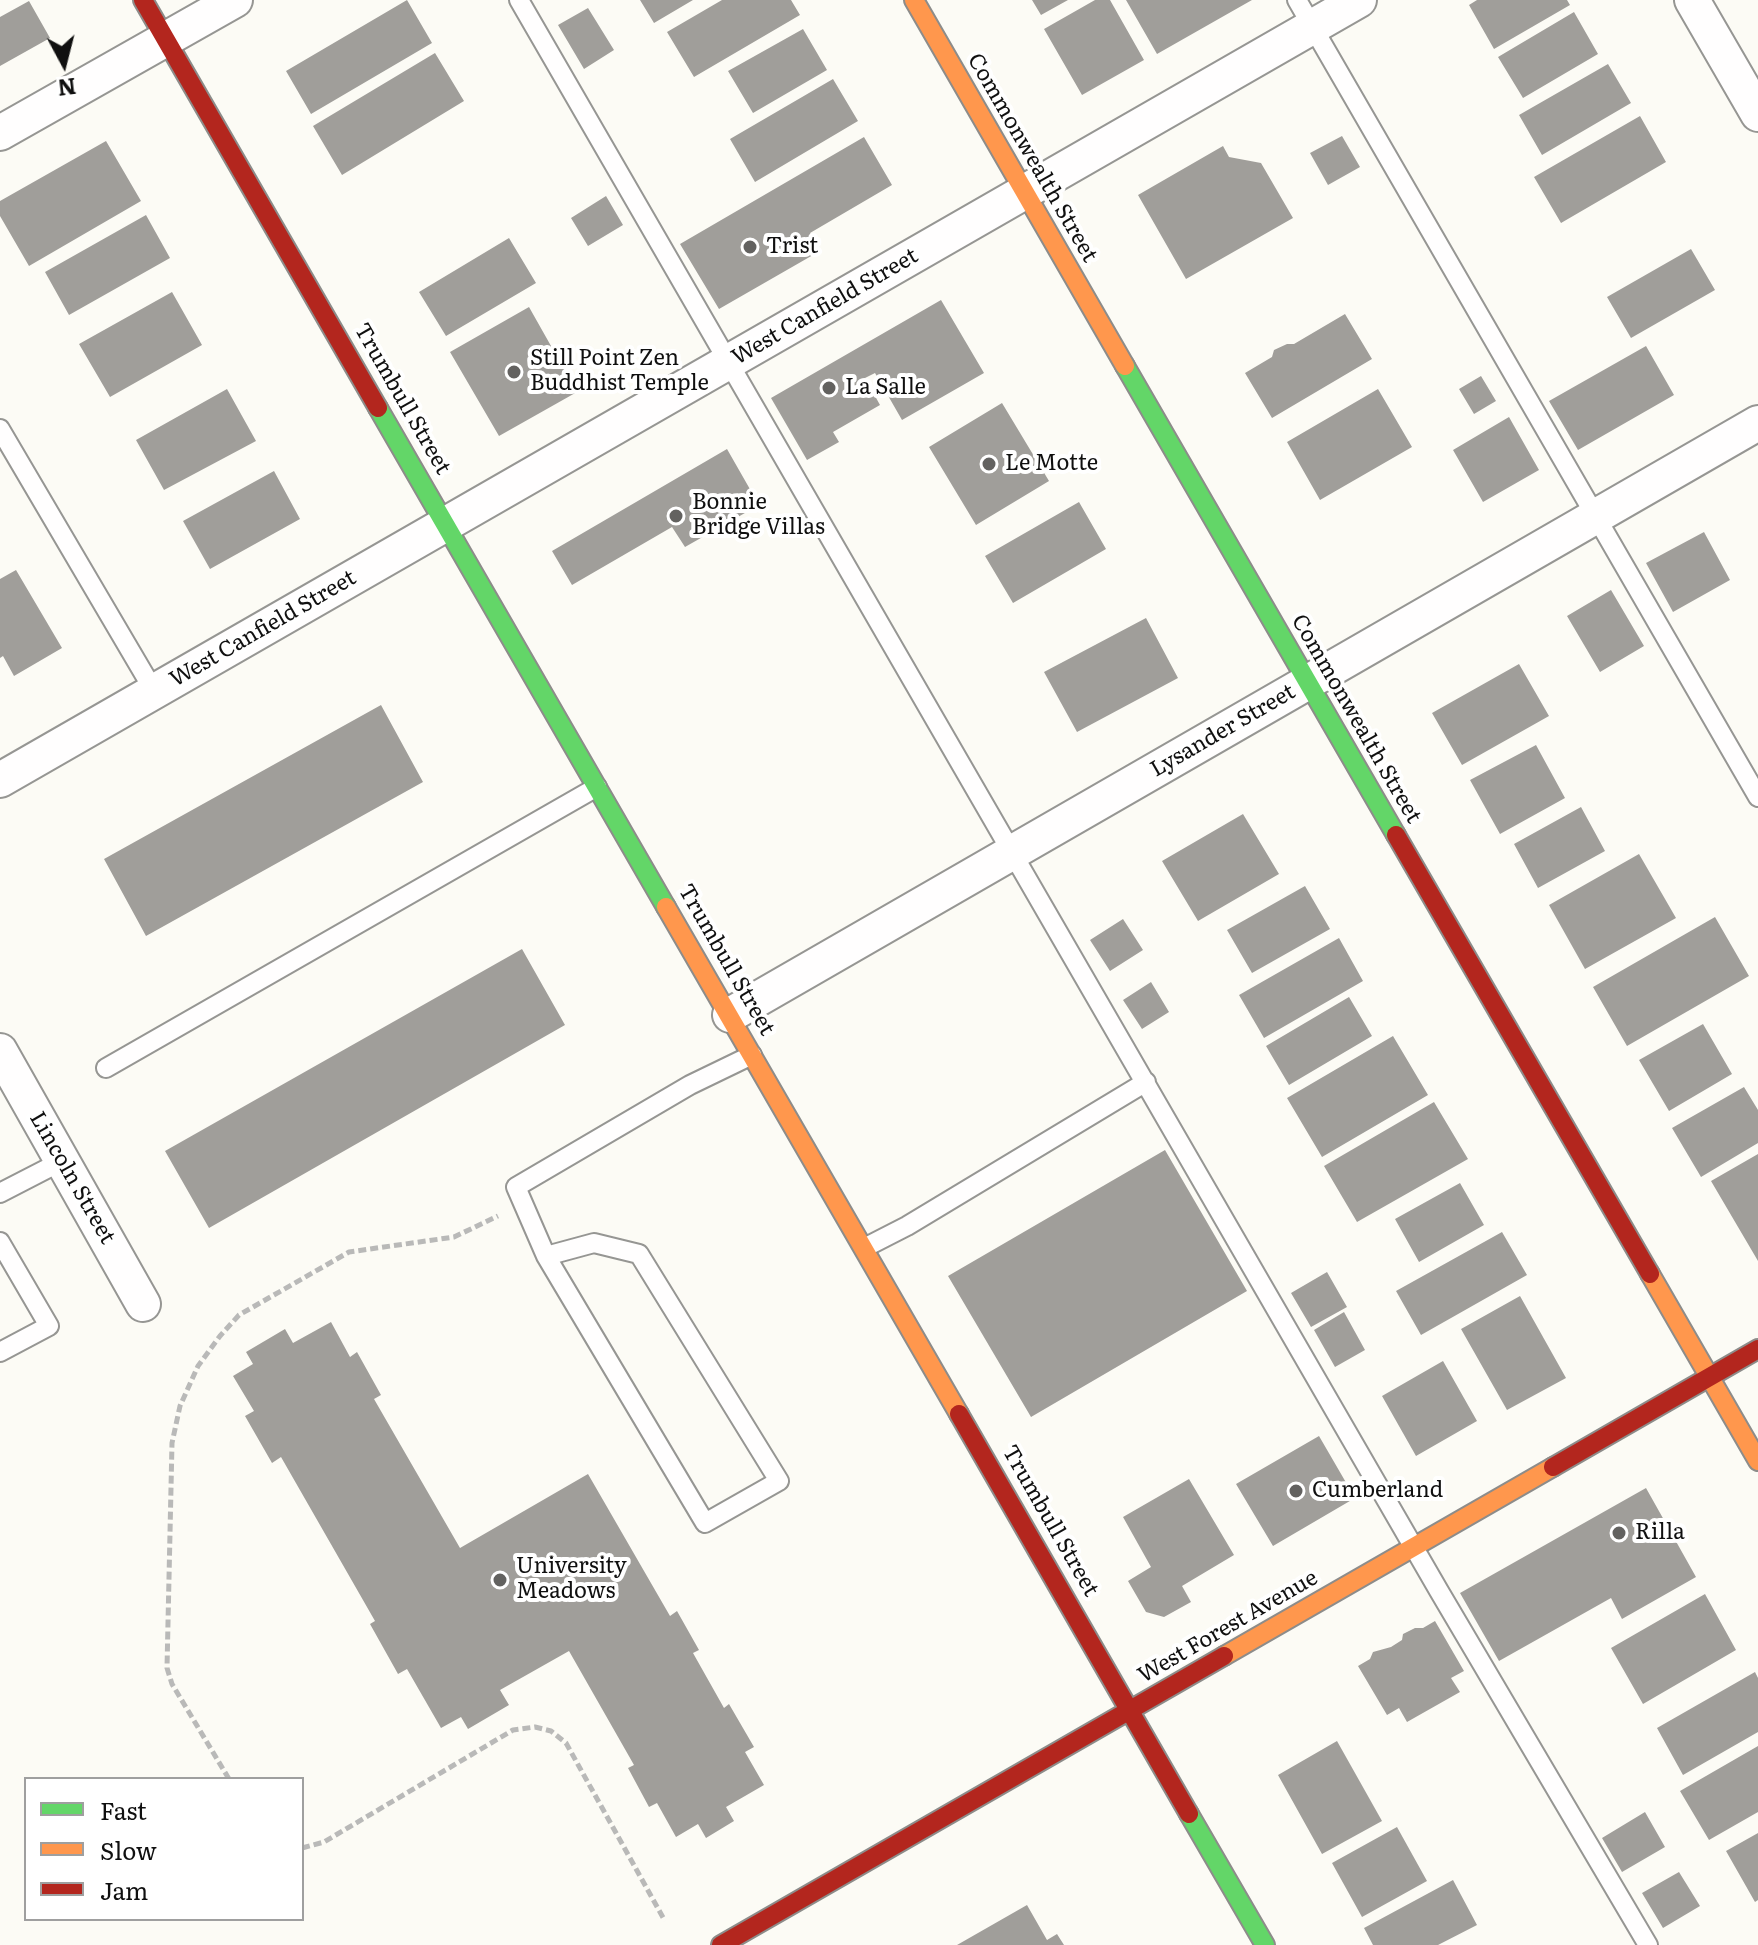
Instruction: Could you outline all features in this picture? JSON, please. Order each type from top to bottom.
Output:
[{"type":"street","name":"Trumbull Street","points":[[143,0],[1265,1945]]},
{"type":"street","points":[[0,133],[235,0]]},
{"type":"street","name":"Commonwealth Street","points":[[914,0],[1758,1461]]},
{"type":"street","name":"West Canfield Street","points":[[0,780],[1024,192],[1305,13],[1359,0]]},
{"type":"street","points":[[1692,0],[1758,114]]},
{"type":"street","name":"Lysander Street","points":[[730,1015],[1758,423]]},
{"type":"street","name":"Lincoln Street","points":[[0,1051],[143,1304]]},
{"type":"street","name":"West Forest Avenue","points":[[721,1945],[1758,1349]]},
{"type":"lane","points":[[519,0],[1414,1548],[1648,1945]]},
{"type":"lane","points":[[1305,13],[1758,797]]},
{"type":"lane","points":[[0,429],[154,691]]},
{"type":"lane","points":[[106,1068],[598,787]]},
{"type":"lane","points":[[546,1256],[594,1243],[639,1254],[779,1481],[705,1523],[546,1256],[516,1187],[690,1085],[753,1054]]},
{"type":"lane","points":[[864,1248],[907,1226],[1146,1082]]},
{"type":"lane","points":[[0,1193],[62,1161]]},
{"type":"lane","points":[[0,1242],[49,1326],[0,1352]]},
{"type":"path","points":[[228,1777],[172,1684],[167,1668],[172,1443],[180,1406],[198,1366],[239,1315],[349,1252],[454,1237],[500,1215],[526,1207]]},
{"type":"path","points":[[304,1847],[324,1842],[513,1730],[535,1727],[551,1731],[566,1743],[665,1921]]},
{"type":"building","points":[[407,0],[432,43],[311,114],[286,71]]},
{"type":"building","points":[[640,0],[693,0],[654,23]]},
{"type":"building","points":[[722,0],[791,0],[800,15],[694,77],[667,32]]},
{"type":"building","points":[[1032,0],[1068,0],[1041,15]]},
{"type":"building","points":[[1095,0],[1110,0],[1144,60],[1082,95],[1044,29]]},
{"type":"building","points":[[1126,0],[1252,0],[1157,54]]},
{"type":"building","points":[[1477,0],[1567,0],[1570,5],[1494,49],[1469,5]]},
{"type":"building","points":[[29,1],[50,38],[0,66],[0,17]]},
{"type":"building","points":[[588,8],[614,50],[584,69],[558,25]]},
{"type":"building","points":[[1574,12],[1598,54],[1523,98],[1498,57]]},
{"type":"building","points":[[803,29],[827,70],[753,113],[728,71]]},
{"type":"building","points":[[435,53],[464,101],[342,175],[313,126]]},
{"type":"building","points":[[1608,64],[1631,103],[1542,155],[1519,115]]},
{"type":"building","points":[[833,79],[858,121],[755,182],[730,139]]},
{"type":"building","points":[[1640,116],[1666,162],[1561,223],[1534,177]]},
{"type":"building","points":[[1342,136],[1360,167],[1328,185],[1310,153]]},
{"type":"building","name":"Trist","points":[[864,137],[892,185],[810,233],[820,251],[719,309],[680,244]]},
{"type":"building","points":[[106,141],[141,201],[29,266],[0,216],[0,201]]},
{"type":"building","points":[[1223,146],[1229,157],[1261,163],[1293,218],[1186,279],[1138,195]]},
{"type":"building","points":[[606,196],[623,225],[588,246],[571,218]]},
{"type":"building","points":[[146,215],[170,258],[69,315],[45,272]]},
{"type":"building","points":[[509,238],[536,283],[446,336],[419,292]]},
{"type":"building","points":[[1691,249],[1715,290],[1631,338],[1607,297]]},
{"type":"building","points":[[172,292],[202,345],[110,397],[79,344]]},
{"type":"building","name":"La Salle","points":[[941,300],[984,373],[902,420],[875,373],[865,378],[880,405],[833,432],[839,442],[807,460],[771,398]]},
{"type":"building","name":"Still Point Zen Buddhist Temple","points":[[529,307],[577,392],[499,436],[450,352]]},
{"type":"building","points":[[1345,314],[1372,359],[1272,418],[1245,373],[1272,357],[1274,350],[1294,344]]},
{"type":"building","points":[[1646,346],[1674,395],[1578,450],[1549,401]]},
{"type":"building","points":[[1481,376],[1496,401],[1474,414],[1459,389]]},
{"type":"building","points":[[227,389],[256,441],[164,490],[136,440]]},
{"type":"building","points":[[1378,389],[1412,447],[1320,500],[1287,442]]},
{"type":"building","name":"Le Motte","points":[[1002,403],[1049,481],[976,525],[929,447]]},
{"type":"building","points":[[1509,417],[1539,470],[1483,502],[1453,450]]},
{"type":"building","name":"Bonnie Bridge Villas","points":[[727,449],[759,505],[685,547],[672,527],[572,585],[552,551]]},
{"type":"building","points":[[274,471],[300,519],[210,569],[183,521]]},
{"type":"building","points":[[1079,502],[1106,549],[1013,603],[985,556]]},
{"type":"building","points":[[1704,532],[1730,580],[1673,612],[1646,563]]},
{"type":"building","points":[[16,570],[62,648],[14,676],[3,656],[0,658],[0,579]]},
{"type":"building","points":[[1611,590],[1644,646],[1600,672],[1567,616]]},
{"type":"building","points":[[1146,618],[1178,678],[1077,732],[1044,672]]},
{"type":"building","points":[[1519,664],[1549,716],[1462,765],[1432,713]]},
{"type":"building","points":[[381,705],[423,782],[146,936],[104,859]]},
{"type":"building","points":[[1536,745],[1565,798],[1500,834],[1470,780]]},
{"type":"building","points":[[1581,807],[1605,851],[1538,888],[1514,844]]},
{"type":"building","points":[[1243,814],[1279,874],[1198,921],[1162,861]]},
{"type":"building","points":[[1639,854],[1676,918],[1585,969],[1549,905]]},
{"type":"building","points":[[1305,886],[1330,929],[1252,973],[1227,930]]},
{"type":"building","points":[[1715,917],[1749,976],[1627,1046],[1593,987]]},
{"type":"building","points":[[1123,919],[1143,950],[1110,971],[1090,940]]},
{"type":"building","points":[[1339,938],[1363,981],[1264,1038],[1239,995]]},
{"type":"building","points":[[522,949],[565,1025],[209,1228],[165,1151]]},
{"type":"building","points":[[1151,982],[1169,1012],[1142,1029],[1123,1000]]},
{"type":"building","points":[[1349,997],[1372,1036],[1289,1085],[1266,1046]]},
{"type":"building","points":[[1703,1024],[1732,1074],[1669,1111],[1639,1060]]},
{"type":"building","points":[[1393,1036],[1428,1095],[1322,1157],[1287,1098]]},
{"type":"building","points":[[1744,1087],[1758,1110],[1758,1143],[1701,1177],[1672,1128]]},
{"type":"building","points":[[1434,1102],[1468,1159],[1357,1222],[1324,1166]]},
{"type":"building","points":[[1165,1150],[1247,1291],[1031,1417],[948,1276]]},
{"type":"building","points":[[1758,1154],[1758,1261],[1711,1181]]},
{"type":"building","points":[[1460,1183],[1484,1225],[1419,1262],[1395,1219]]},
{"type":"building","points":[[1502,1232],[1527,1275],[1421,1335],[1396,1291]]},
{"type":"building","points":[[1327,1272],[1347,1307],[1311,1327],[1291,1293]]},
{"type":"building","points":[[1520,1296],[1566,1378],[1507,1410],[1461,1329]]},
{"type":"building","points":[[1344,1312],[1365,1350],[1335,1367],[1314,1330]]},
{"type":"building","name":"University Meadows","points":[[331,1322],[350,1357],[357,1352],[381,1395],[374,1399],[460,1548],[588,1474],[670,1616],[677,1611],[699,1650],[693,1653],[724,1708],[729,1704],[754,1747],[745,1752],[764,1785],[726,1807],[734,1821],[706,1838],[698,1824],[676,1837],[657,1803],[649,1807],[628,1768],[634,1765],[569,1651],[500,1690],[509,1705],[468,1729],[461,1717],[441,1728],[407,1669],[398,1674],[370,1624],[375,1621],[281,1457],[272,1463],[245,1416],[254,1411],[233,1376],[253,1364],[246,1352],[285,1329],[293,1343]]},
{"type":"building","points":[[1443,1361],[1477,1421],[1416,1456],[1382,1396]]},
{"type":"building","name":"Cumberland","points":[[1319,1436],[1355,1498],[1273,1546],[1236,1484]]},
{"type":"building","points":[[1189,1479],[1234,1555],[1182,1586],[1191,1602],[1164,1617],[1146,1612],[1128,1581],[1151,1567],[1123,1517]]},
{"type":"building","name":"Rilla","points":[[1646,1488],[1696,1577],[1622,1619],[1611,1598],[1499,1661],[1460,1593]]},
{"type":"building","points":[[1705,1594],[1736,1650],[1643,1704],[1611,1648]]},
{"type":"building","points":[[1435,1621],[1464,1671],[1451,1678],[1460,1692],[1407,1722],[1399,1708],[1387,1715],[1358,1666],[1370,1659],[1373,1652],[1402,1640],[1403,1634]]},
{"type":"building","points":[[1755,1672],[1758,1678],[1758,1732],[1683,1775],[1657,1728]]},
{"type":"building","points":[[1337,1741],[1382,1821],[1322,1854],[1278,1775]]},
{"type":"building","points":[[1758,1746],[1758,1812],[1709,1840],[1680,1791]]},
{"type":"building","points":[[1645,1812],[1665,1847],[1622,1872],[1602,1838]]},
{"type":"building","points":[[1397,1827],[1427,1881],[1362,1917],[1332,1863]]},
{"type":"building","points":[[1758,1833],[1758,1900],[1755,1902],[1726,1851]]},
{"type":"building","points":[[1679,1872],[1700,1906],[1663,1928],[1642,1893]]},
{"type":"building","points":[[1453,1880],[1477,1925],[1438,1945],[1373,1945],[1364,1928]]},
{"type":"building","points":[[1027,1905],[1047,1940],[1057,1934],[1064,1945],[957,1945]]},
{"type":"traffic: fast","points":[[1125,366],[1396,835]]},
{"type":"traffic: fast","points":[[378,408],[666,907]]},
{"type":"traffic: fast","points":[[1189,1814],[1265,1945]]},
{"type":"traffic: slow","points":[[914,0],[1125,366]]},
{"type":"traffic: slow","points":[[666,907],[959,1414]]},
{"type":"traffic: slow","points":[[1650,1274],[1758,1461]]},
{"type":"traffic: slow","points":[[1224,1656],[1553,1467]]},
{"type":"traffic: jam","points":[[143,0],[378,408]]},
{"type":"traffic: jam","points":[[1396,835],[1650,1274]]},
{"type":"traffic: jam","points":[[1553,1467],[1758,1349]]},
{"type":"traffic: jam","points":[[959,1414],[1189,1814]]},
{"type":"traffic: jam","points":[[721,1945],[1224,1656]]},
{"type":"place","name":"Trist","points":[[750,247]]},
{"type":"place","name":"Still Point Zen Buddhist Temple","points":[[514,372]]},
{"type":"place","name":"La Salle","points":[[829,388]]},
{"type":"place","name":"Le Motte","points":[[989,464]]},
{"type":"place","name":"Bonnie Bridge Villas","points":[[676,516]]},
{"type":"place","name":"Cumberland","points":[[1296,1491]]},
{"type":"place","name":"Rilla","points":[[1619,1533]]},
{"type":"place","name":"University Meadows","points":[[500,1580]]}]
